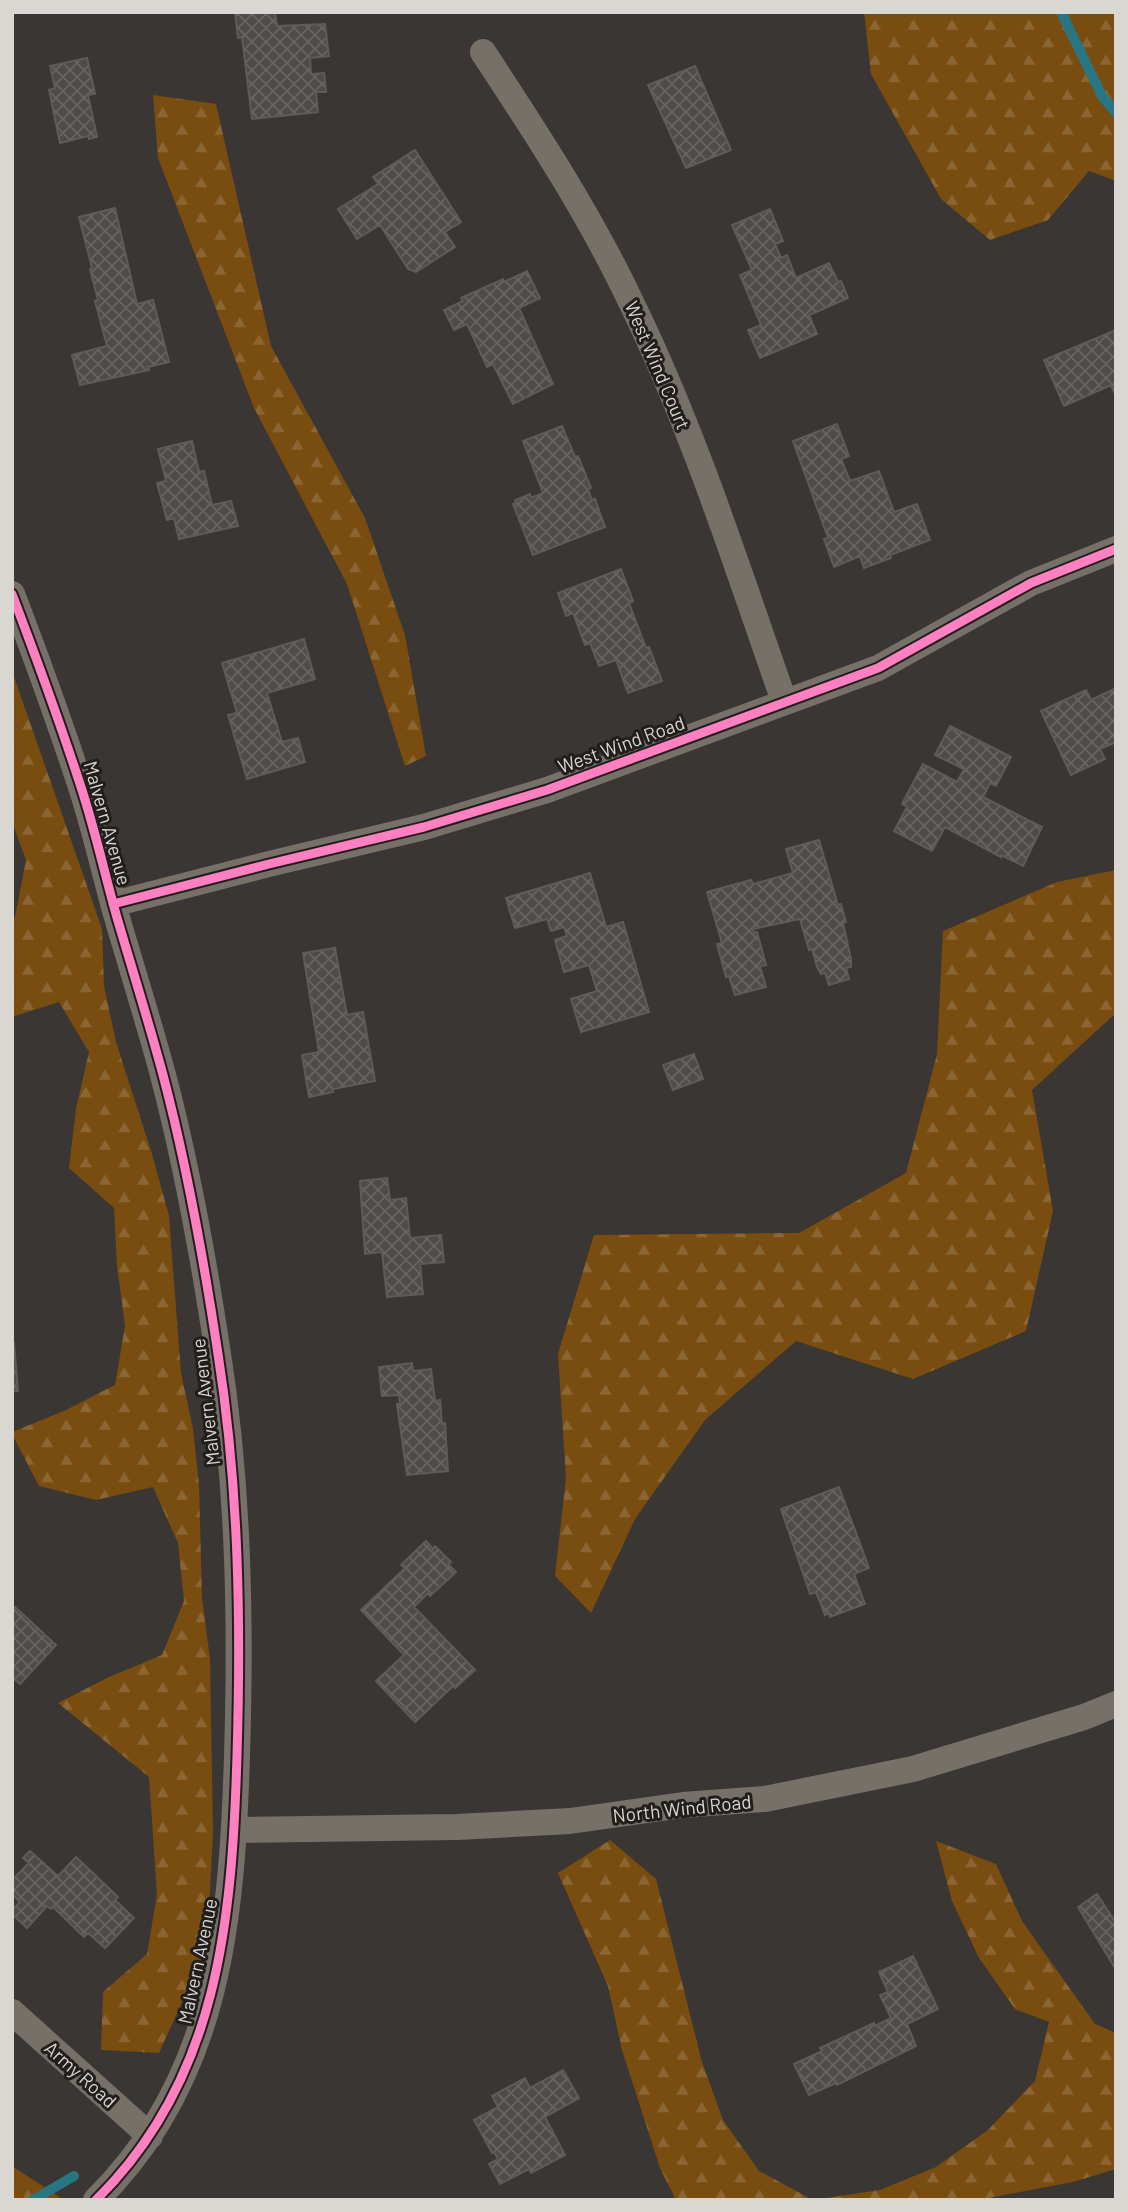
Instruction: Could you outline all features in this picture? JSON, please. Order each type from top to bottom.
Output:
[{"type":"street","name":"West Wind Court","points":[[483,52],[545,146],[589,220],[632,303],[667,380],[696,454],[784,701]]},
{"type":"street","name":"West Wind Road","points":[[113,904],[449,820],[547,790],[878,668],[1031,583],[1116,549]]},
{"type":"street","name":"Malvern Avenue","points":[[12,594],[77,775],[163,1078],[189,1193],[219,1357],[229,1440],[237,1584],[239,1711],[235,1829],[229,1905],[208,2004],[179,2087],[150,2136],[96,2200]]},
{"type":"street","name":"North Wind Road","points":[[235,1829],[457,1827],[570,1821],[682,1805],[765,1798],[913,1769],[1084,1717],[1116,1704]]},
{"type":"street","name":"Army Road","points":[[12,2012],[150,2136]]},
{"type":"green space","points":[[864,12],[1116,12],[1116,181],[1089,171],[1048,220],[990,240],[941,199],[871,74]]},
{"type":"green space","points":[[153,95],[216,104],[271,346],[365,518],[405,635],[426,756],[405,766],[347,584],[254,408],[158,158]]},
{"type":"green space","points":[[12,671],[102,929],[104,986],[116,1042],[169,1216],[181,1373],[193,1429],[199,1485],[202,1598],[210,1659],[213,1833],[207,1947],[159,2053],[101,2050],[103,1992],[147,1954],[157,1895],[149,1777],[58,1703],[109,1677],[162,1655],[184,1601],[178,1543],[153,1487],[96,1500],[39,1486],[12,1434],[115,1385],[125,1326],[117,1266],[114,1208],[69,1168],[76,1109],[89,1052],[59,1002],[12,1017],[12,922],[26,860],[12,822]]},
{"type":"green space","points":[[1116,870],[1116,1013],[1032,1090],[1053,1211],[1026,1331],[913,1379],[796,1341],[705,1420],[635,1519],[591,1613],[555,1576],[566,1478],[558,1354],[594,1235],[799,1233],[906,1173],[937,1054],[943,931],[1057,882]]},
{"type":"green space","points":[[610,1840],[656,1879],[702,2062],[723,2120],[759,2171],[813,2200],[676,2200],[660,2168],[622,2050],[608,1986],[558,1873]]},
{"type":"green space","points":[[936,1841],[996,1864],[1022,1921],[1095,2024],[1116,2033],[1116,2169],[1073,2182],[978,2200],[813,2200],[880,2190],[936,2167],[988,2130],[1035,2081],[1049,2022],[1015,2009],[979,1958],[952,1901]]},
{"type":"green space","points":[[12,2166],[64,2200],[12,2200]]},
{"type":"building","points":[[235,12],[275,12],[277,26],[325,24],[329,56],[310,58],[311,74],[324,73],[326,92],[316,92],[318,112],[252,119],[242,37],[238,38]]},
{"type":"building","points":[[87,58],[95,94],[88,95],[97,137],[89,139],[88,136],[60,143],[49,90],[55,88],[50,66]]},
{"type":"building","points":[[695,66],[731,150],[686,168],[648,85]]},
{"type":"building","points":[[415,150],[461,222],[445,232],[455,247],[416,272],[408,269],[380,225],[357,239],[338,209],[378,184],[373,177]]},
{"type":"building","points":[[115,208],[137,304],[153,300],[169,362],[148,367],[149,370],[80,385],[72,355],[107,346],[95,301],[98,300],[90,269],[92,268],[79,217]]},
{"type":"building","points":[[770,209],[783,241],[775,244],[781,258],[787,255],[796,278],[829,263],[848,298],[809,315],[817,334],[760,358],[748,330],[761,325],[740,275],[752,270],[732,225]]},
{"type":"building","points":[[527,271],[540,298],[519,308],[553,384],[513,404],[493,364],[487,367],[467,324],[454,330],[444,310],[463,301],[461,298]]},
{"type":"building","points":[[1116,330],[1116,391],[1114,392],[1111,385],[1064,406],[1044,360]]},
{"type":"building","points":[[837,424],[849,456],[841,459],[850,481],[879,471],[894,512],[917,504],[930,540],[864,568],[860,556],[834,567],[824,539],[828,538],[793,441]]},
{"type":"building","points":[[562,426],[575,457],[578,456],[591,488],[588,489],[592,500],[595,499],[605,527],[533,555],[513,504],[516,503],[515,500],[530,494],[531,498],[543,493],[523,441]]},
{"type":"building","points":[[192,441],[199,472],[204,471],[212,505],[231,501],[238,526],[179,539],[174,518],[167,520],[157,483],[166,481],[158,449]]},
{"type":"building","points":[[621,569],[633,601],[629,603],[662,681],[628,693],[616,660],[599,666],[590,643],[585,645],[573,613],[566,616],[558,593]]},
{"type":"building","points":[[304,639],[315,679],[267,693],[282,742],[298,738],[305,762],[247,779],[228,715],[237,713],[222,663]]},
{"type":"building","points":[[1116,688],[1116,742],[1100,749],[1105,759],[1071,775],[1041,711],[1086,690],[1091,700]]},
{"type":"building","points":[[950,726],[1011,757],[996,786],[990,783],[983,797],[1042,827],[1023,866],[945,827],[932,851],[894,831],[907,807],[902,804],[923,764],[957,782],[964,769],[935,755]]},
{"type":"building","points":[[819,840],[838,905],[841,904],[846,922],[843,923],[851,959],[851,967],[846,968],[849,979],[829,985],[825,973],[821,974],[817,967],[812,949],[809,950],[800,919],[753,929],[754,933],[757,932],[766,965],[760,966],[766,987],[735,995],[729,976],[726,977],[717,944],[722,943],[707,892],[751,880],[753,884],[793,873],[786,849]]},
{"type":"building","points":[[590,873],[606,927],[623,922],[649,1012],[581,1032],[571,999],[597,991],[589,965],[564,972],[555,940],[567,936],[564,927],[551,931],[547,919],[515,928],[506,898]]},
{"type":"building","points":[[335,948],[347,1015],[363,1012],[375,1081],[333,1089],[333,1092],[309,1097],[302,1055],[319,1052],[303,953]]},
{"type":"building","points":[[694,1054],[703,1079],[673,1090],[663,1065]]},
{"type":"building","points":[[387,1178],[390,1200],[406,1198],[410,1238],[441,1235],[444,1262],[420,1264],[423,1294],[387,1297],[382,1252],[365,1254],[360,1181]]},
{"type":"building","points":[[14,1343],[18,1391],[12,1391]]},
{"type":"building","points":[[412,1363],[413,1371],[431,1369],[435,1401],[440,1400],[442,1424],[445,1423],[448,1471],[407,1475],[397,1404],[400,1404],[399,1395],[382,1396],[379,1367]]},
{"type":"building","points":[[839,1487],[869,1568],[854,1574],[865,1604],[830,1617],[829,1613],[825,1615],[816,1592],[810,1594],[781,1509]]},
{"type":"building","points":[[426,1541],[451,1562],[448,1564],[456,1572],[414,1607],[475,1670],[455,1688],[453,1686],[415,1722],[376,1681],[404,1655],[361,1610],[405,1568],[401,1565]]},
{"type":"building","points":[[15,1607],[56,1645],[20,1684],[12,1677],[12,1611]]},
{"type":"building","points":[[30,1851],[58,1876],[76,1857],[118,1897],[115,1900],[134,1918],[105,1948],[88,1933],[84,1937],[53,1907],[51,1909],[47,1906],[27,1928],[12,1914],[12,1910],[20,1902],[12,1894],[12,1880],[29,1863],[23,1858]]},
{"type":"building","points":[[1097,1894],[1116,1923],[1116,1970],[1078,1907]]},
{"type":"building","points":[[913,1956],[938,2009],[907,2024],[916,2046],[837,2085],[836,2083],[809,2095],[794,2064],[822,2051],[820,2048],[891,2018],[880,1995],[888,1992],[879,1972]]},
{"type":"building","points":[[563,2070],[579,2098],[545,2117],[565,2155],[531,2173],[529,2169],[500,2184],[489,2164],[498,2159],[474,2120],[498,2107],[492,2096],[525,2078],[530,2088]]},
{"type":"waterway","points":[[1061,12],[1102,96],[1116,113]]},
{"type":"waterway","points":[[33,2200],[74,2176]]},
{"type":"cycle path","points":[[113,904],[424,827],[547,790],[878,668],[1031,583],[1116,549]]},
{"type":"cycle path","points":[[12,594],[56,712],[85,801],[172,1109],[213,1319],[225,1404],[237,1555],[239,1656],[235,1817],[223,1936],[211,1994],[193,2049],[169,2102],[137,2153],[96,2200]]}]
